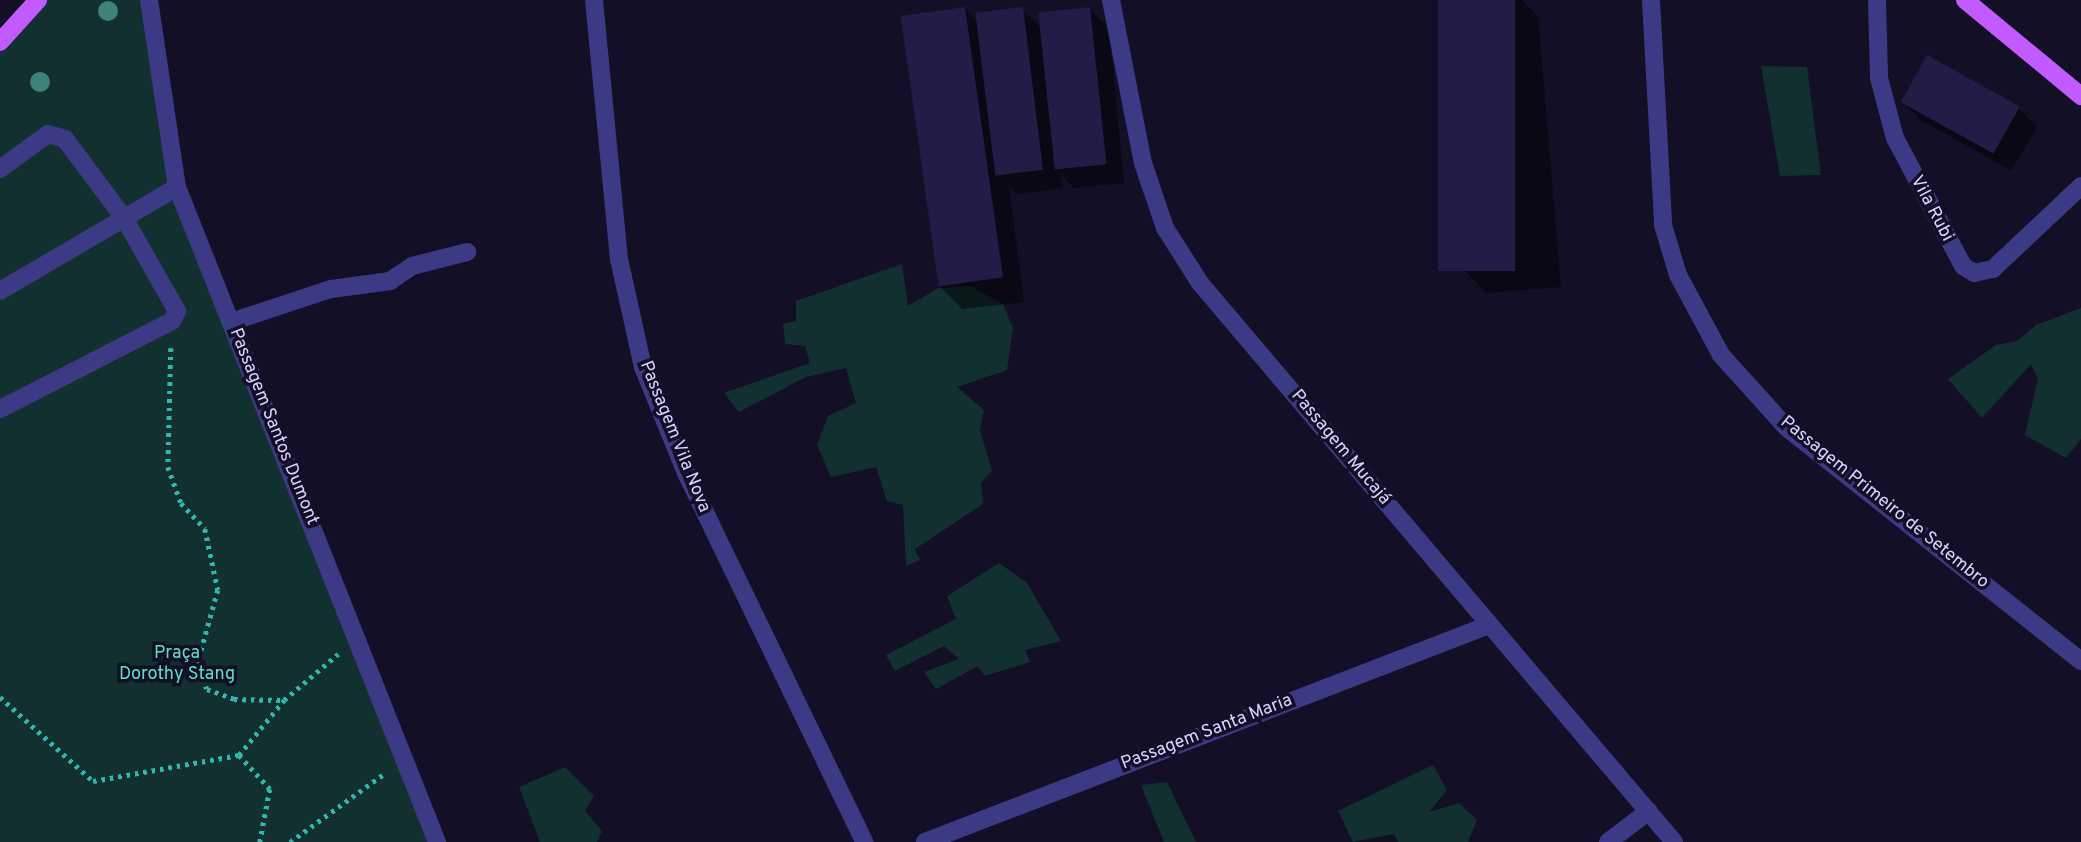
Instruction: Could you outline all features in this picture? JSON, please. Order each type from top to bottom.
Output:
[{"type":"main road","points":[[0,42],[38,0]]},
{"type":"main road","points":[[1965,0],[2081,96]]},
{"type":"street","name":"Passagem Santos Dumont","points":[[149,0],[177,187],[438,842]]},
{"type":"street","name":"Passagem Vila Nova","points":[[594,0],[619,259],[643,367],[686,473],[864,842]]},
{"type":"street","name":"Passagem Mucajá","points":[[1111,0],[1143,163],[1165,228],[1200,283],[1674,842]]},
{"type":"street","name":"Passagem Primeiro de Setembro","points":[[1651,0],[1663,225],[1678,275],[1721,355],[1787,428],[2081,661]]},
{"type":"street","name":"Vila Rubi","points":[[1877,0],[1879,78],[1895,138],[1963,266],[1974,273],[1993,269],[2081,186]]},
{"type":"street","points":[[0,169],[57,133],[124,218],[177,303],[172,321],[0,410]]},
{"type":"street","points":[[0,291],[177,187]]},
{"type":"street","points":[[231,322],[331,289],[390,281],[412,266],[467,252]]},
{"type":"street","name":"Passagem Santa Maria","points":[[925,842],[1489,625]]},
{"type":"street","points":[[1608,842],[1650,811]]},
{"type":"path","points":[[172,321],[168,467],[181,503],[205,529],[218,590],[198,662],[207,690],[234,699],[284,700]]},
{"type":"path","points":[[0,697],[93,781],[239,755],[284,700],[356,639]]},
{"type":"path","points":[[239,755],[270,789],[260,842]]},
{"type":"path","points":[[290,842],[404,758]]},
{"type":"green space","name":"Praça Dorothy Stang","points":[[38,0],[149,0],[177,187],[437,842],[0,842],[0,42]]},
{"type":"green space","points":[[1761,66],[1807,67],[1821,175],[1780,176]]},
{"type":"green space","points":[[902,264],[908,306],[938,288],[970,286],[1003,304],[1013,328],[1007,370],[957,387],[984,410],[980,430],[992,471],[981,483],[983,504],[915,549],[920,560],[906,566],[903,505],[887,501],[876,467],[831,477],[817,445],[828,416],[856,403],[846,368],[806,377],[739,412],[724,393],[810,363],[805,346],[785,344],[783,324],[796,321],[796,301]]},
{"type":"green space","points":[[2081,308],[2081,439],[2066,458],[2025,435],[2038,378],[2031,364],[1982,418],[1948,379],[1996,345],[2017,341],[2036,325]]},
{"type":"green space","points":[[999,563],[1027,583],[1061,641],[1025,650],[1030,662],[985,676],[978,666],[936,689],[924,672],[959,659],[944,646],[895,671],[886,655],[956,619],[947,596]]},
{"type":"green space","points":[[1433,765],[1447,790],[1429,812],[1459,803],[1477,820],[1468,842],[1398,842],[1394,834],[1353,842],[1338,811]]},
{"type":"green space","points":[[565,767],[594,796],[585,811],[602,831],[597,842],[540,842],[519,787]]},
{"type":"green space","points":[[1167,782],[1196,842],[1164,842],[1141,785]]},
{"type":"building","points":[[1438,0],[1515,0],[1515,271],[1438,271]]},
{"type":"building","points":[[965,7],[1003,277],[939,286],[901,16]]},
{"type":"building","points":[[1023,7],[1043,170],[995,176],[975,13]]},
{"type":"building","points":[[1090,7],[1107,164],[1055,170],[1038,12]]},
{"type":"building","points":[[1927,55],[2020,106],[1994,154],[1901,102]]}]
